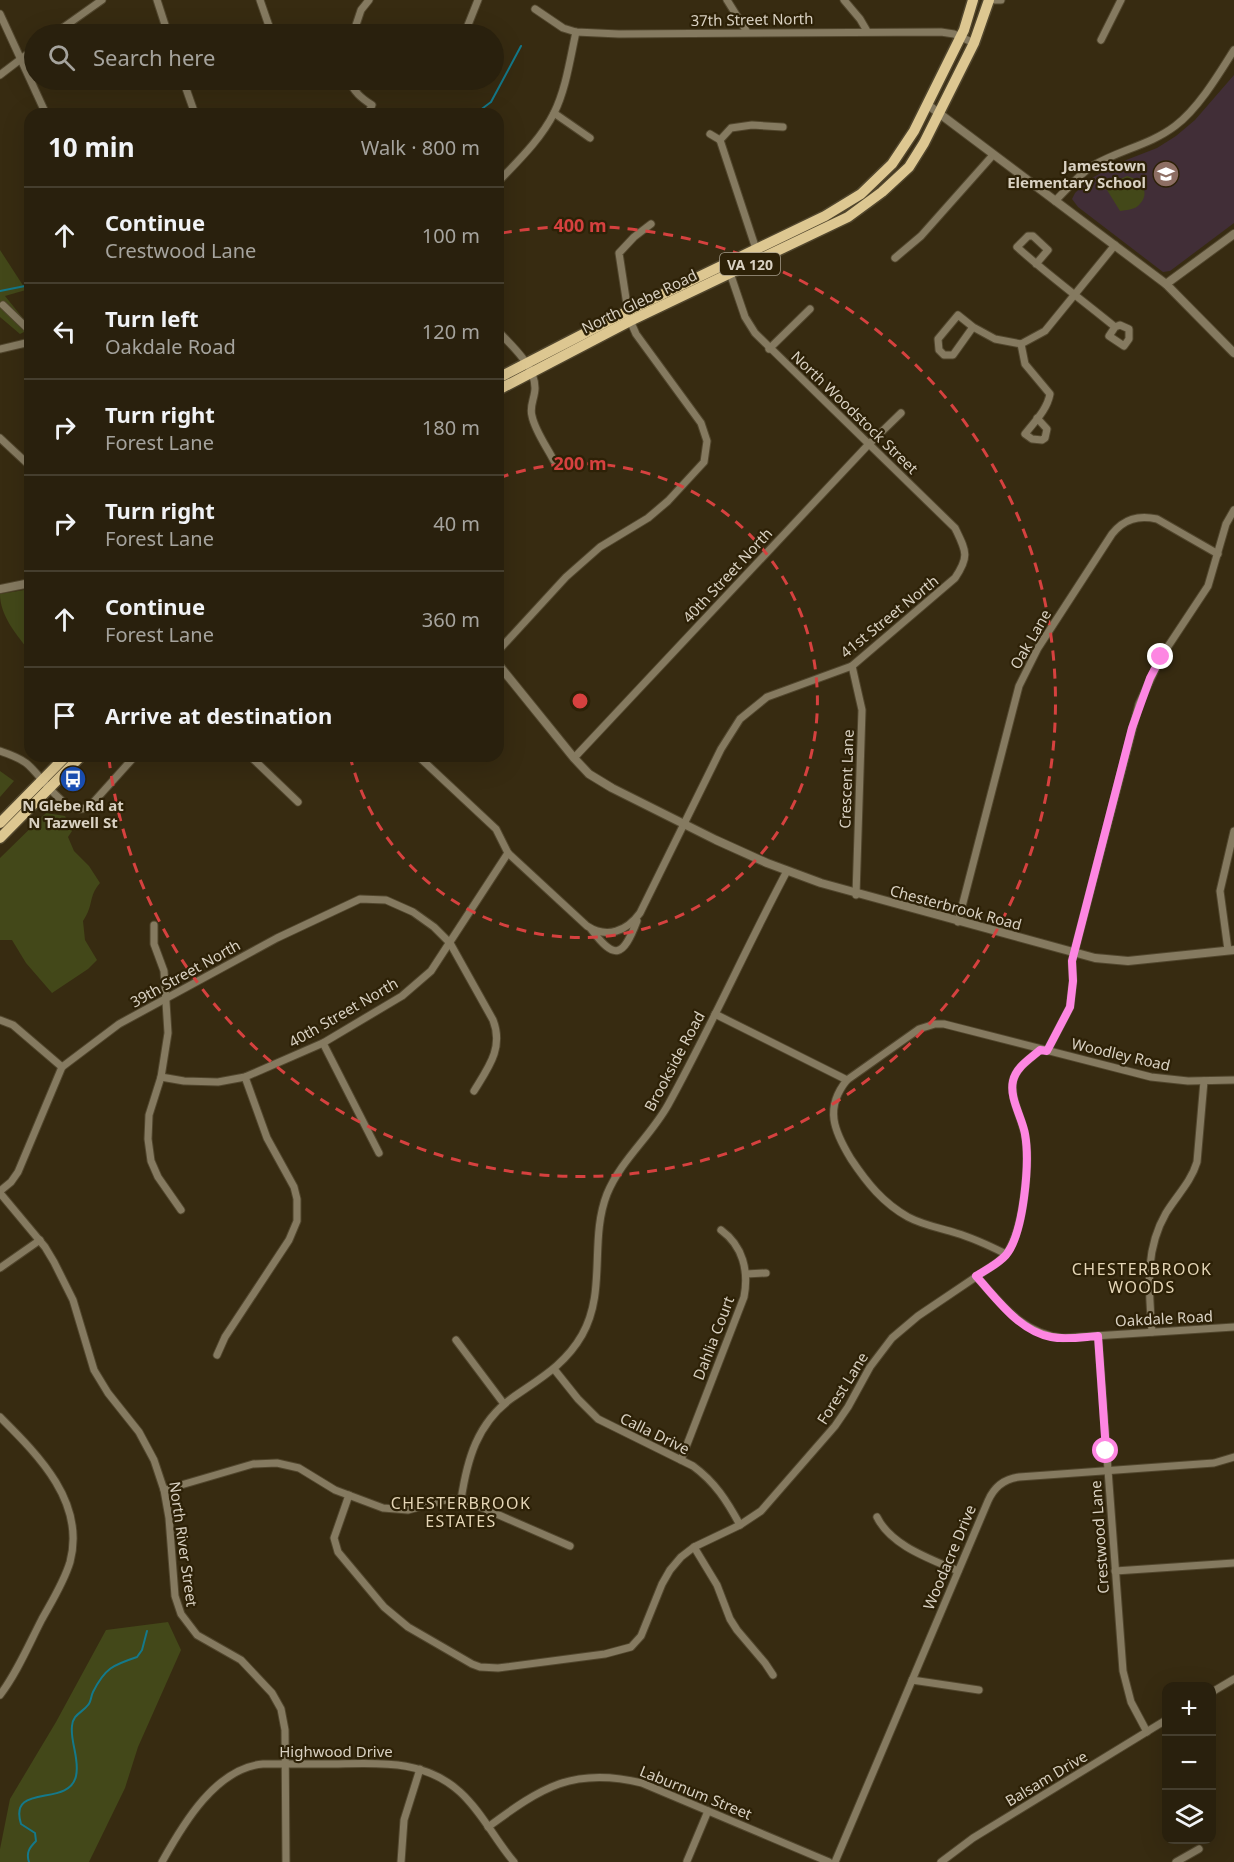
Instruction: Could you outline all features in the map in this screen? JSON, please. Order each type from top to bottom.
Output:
[{"type":"main road","name":"North Glebe Road","points":[[504,376],[528,368],[756,249],[825,216],[861,194],[901,153],[928,105],[961,37],[973,0]]},
{"type":"main road","name":"North Glebe Road","points":[[629,316],[730,273],[848,217],[882,192],[909,167],[924,143],[975,43],[989,0]]},
{"type":"main road","name":"North Glebe Road","points":[[504,386],[528,368]]},
{"type":"main road","points":[[0,838],[62,762]]},
{"type":"main road","points":[[0,823],[74,762]]},
{"type":"street","points":[[68,24],[102,0]]},
{"type":"street","points":[[157,0],[165,24]]},
{"type":"street","points":[[260,0],[268,24]]},
{"type":"street","points":[[356,24],[361,10],[369,0]]},
{"type":"street","points":[[468,24],[478,0]]},
{"type":"street","points":[[727,0],[747,32]]},
{"type":"street","points":[[844,0],[867,31]]},
{"type":"street","points":[[995,0],[1000,0]]},
{"type":"street","points":[[1101,40],[1121,0]]},
{"type":"street","name":"37th Street North","points":[[535,9],[562,28],[576,32],[619,34],[940,32],[975,43]]},
{"type":"street","points":[[0,14],[24,67]]},
{"type":"street","points":[[504,175],[538,138],[554,113],[569,67],[576,32]]},
{"type":"street","points":[[1055,201],[1091,167],[1119,152],[1153,140],[1176,125],[1194,106],[1234,50]]},
{"type":"street","points":[[0,75],[24,56]]},
{"type":"street","points":[[35,90],[43,108]]},
{"type":"street","points":[[187,90],[193,108]]},
{"type":"street","points":[[354,90],[372,105],[371,108]]},
{"type":"street","points":[[928,105],[1166,284],[1234,353]]},
{"type":"street","points":[[554,113],[590,138]]},
{"type":"street","points":[[720,140],[731,128],[752,125],[783,127]]},
{"type":"street","points":[[710,134],[720,140],[756,249]]},
{"type":"street","points":[[895,258],[921,236],[993,155]]},
{"type":"street","points":[[504,645],[583,562],[600,547],[648,518],[668,501],[704,462],[707,441],[701,423],[636,334],[629,316],[620,253],[634,237],[651,224]]},
{"type":"street","points":[[1166,284],[1234,234]]},
{"type":"street","points":[[1036,264],[1048,250],[1033,236],[1028,236],[1017,247],[1036,264],[1055,281],[1115,327]]},
{"type":"street","points":[[973,327],[953,355],[944,355],[939,350],[938,339],[958,315],[973,327],[995,339],[1021,344],[1045,331],[1115,245]]},
{"type":"street","name":"North Woodstock Street","points":[[730,273],[745,317],[755,333],[955,528],[966,552],[964,565]]},
{"type":"street","points":[[3,304],[24,325]]},
{"type":"street","points":[[769,349],[810,309]]},
{"type":"street","points":[[504,338],[528,368],[536,386],[531,411],[532,420],[554,461]]},
{"type":"street","points":[[0,349],[24,343]]},
{"type":"street","points":[[1021,344],[1025,364],[1050,394],[1048,405],[1037,418]]},
{"type":"street","name":"40th Street North","points":[[574,758],[868,445],[901,413]]},
{"type":"street","points":[[0,438],[24,460]]},
{"type":"street","name":"Forest Lane","points":[[350,1495],[334,1538],[336,1549],[384,1607],[408,1627],[480,1667],[498,1668],[605,1654],[631,1647],[641,1636],[670,1570],[694,1547],[740,1525],[761,1511],[819,1447],[848,1407],[870,1367],[892,1338],[918,1316],[998,1262],[1006,1254],[1016,1236],[1028,1164],[1024,1132],[1015,1102],[1013,1083],[1019,1069],[1044,1050],[1070,1007],[1073,994],[1072,961],[1139,704],[1161,657],[1208,586],[1226,525],[1234,510]]},
{"type":"street","name":"Oak Lane","points":[[957,922],[1019,686],[1038,648],[1112,534],[1125,521],[1149,517],[1157,519],[1218,554]]},
{"type":"street","name":"41st Street North","points":[[591,929],[608,949],[618,950],[628,943],[683,823],[721,749],[740,719],[767,698],[852,666],[955,578],[964,565]]},
{"type":"street","points":[[0,589],[24,584]]},
{"type":"street","name":"Crescent Lane","points":[[852,666],[862,710],[856,894]]},
{"type":"street","name":"Chesterbrook Road","points":[[504,671],[589,774],[612,788],[716,840],[787,871],[856,894],[1095,958],[1128,961],[1231,950]]},
{"type":"street","points":[[0,751],[24,761]]},
{"type":"street","points":[[25,762],[70,807],[78,810],[90,806],[130,762]]},
{"type":"street","points":[[256,762],[298,802]]},
{"type":"street","points":[[424,762],[496,829],[508,853],[591,929],[599,932],[615,932],[630,925],[640,913]]},
{"type":"street","points":[[1231,950],[1220,891],[1234,831]]},
{"type":"street","name":"40th Street North","points":[[161,1077],[184,1081],[218,1082],[245,1077],[323,1043],[402,996],[431,970],[508,853]]},
{"type":"street","name":"Brookside Road","points":[[461,1500],[466,1471],[483,1428],[504,1404],[554,1369],[583,1334],[594,1304],[599,1226],[612,1181],[667,1106],[787,871]]},
{"type":"street","name":"39th Street North","points":[[0,1192],[18,1172],[62,1067],[118,1024],[277,938],[360,899],[386,900],[413,912],[434,927],[450,943],[493,1020],[497,1034],[492,1063],[474,1091]]},
{"type":"street","points":[[153,925],[154,944],[164,971],[168,1033],[161,1077],[149,1115],[148,1139],[151,1161],[158,1177],[181,1209]]},
{"type":"street","points":[[715,1014],[848,1080],[842,1087],[834,1106],[835,1127],[840,1140],[873,1190],[887,1203],[910,1218],[966,1236],[1006,1254]]},
{"type":"street","points":[[0,1020],[13,1025],[62,1067]]},
{"type":"street","name":"Woodley Road","points":[[848,1080],[918,1029],[935,1024],[944,1024],[1151,1077],[1179,1081],[1234,1080]]},
{"type":"street","points":[[323,1043],[379,1153]]},
{"type":"street","points":[[217,1355],[225,1337],[289,1240],[297,1221],[297,1199],[294,1187],[267,1138],[245,1077]]},
{"type":"street","points":[[1152,1332],[1149,1283],[1151,1252],[1161,1222],[1194,1173],[1204,1081]]},
{"type":"street","name":"North River Street","points":[[0,1192],[40,1240],[54,1262],[69,1290],[94,1370],[103,1386],[145,1441],[158,1469],[169,1518],[175,1596],[181,1614],[197,1635],[241,1660],[272,1693],[278,1704],[284,1719],[285,1862]]},
{"type":"street","name":"Dahlia Court","points":[[681,1460],[744,1297],[746,1274],[738,1248],[721,1230]]},
{"type":"street","points":[[0,1268],[40,1240]]},
{"type":"street","points":[[746,1274],[766,1273]]},
{"type":"street","name":"Oakdale Road","points":[[976,1276],[1019,1321],[1039,1334],[1063,1338],[1234,1327]]},
{"type":"street","name":"Crestwood Lane","points":[[1098,1336],[1125,1683],[1131,1702],[1147,1732]]},
{"type":"street","points":[[456,1340],[504,1404]]},
{"type":"street","name":"Calla Drive","points":[[554,1369],[578,1399],[598,1419],[693,1466],[722,1494],[740,1525]]},
{"type":"street","points":[[0,1695],[63,1579],[71,1557],[73,1541],[68,1509],[55,1479],[33,1450],[2,1419]]},
{"type":"street","name":"Woodacre Drive","points":[[835,1862],[990,1496],[1004,1481],[1019,1477],[1214,1463],[1234,1457]]},
{"type":"street","points":[[164,1490],[254,1464],[277,1463],[299,1468],[334,1490],[395,1510],[421,1508],[445,1500],[461,1500],[570,1546]]},
{"type":"street","points":[[877,1517],[891,1536],[924,1556],[958,1571]]},
{"type":"street","points":[[694,1547],[717,1585],[730,1619],[773,1675]]},
{"type":"street","points":[[1115,1571],[1234,1563]]},
{"type":"street","points":[[1216,1689],[1234,1678]]},
{"type":"street","points":[[912,1680],[979,1690]]},
{"type":"street","name":"Balsam Drive","points":[[941,1862],[973,1838],[1162,1723]]},
{"type":"street","name":"Highwood Drive","points":[[162,1862],[189,1820],[222,1781],[249,1766],[285,1764],[393,1764],[420,1769],[441,1778],[456,1789],[471,1804],[514,1862]]},
{"type":"street","points":[[401,1862],[404,1820],[420,1769]]},
{"type":"street","name":"Laburnum Street","points":[[488,1827],[519,1804],[549,1787],[579,1778],[618,1778],[642,1783],[828,1862]]},
{"type":"street","points":[[687,1862],[708,1810]]},
{"type":"street","points":[[1176,1862],[1199,1849]]},
{"type":"shaded area","name":"Jamestown Elementary School","points":[[1234,75],[1234,223],[1170,271],[1163,272],[1078,207],[1072,199],[1090,179],[1121,162],[1157,148],[1176,136],[1195,120]]},
{"type":"green space","points":[[1127,176],[1136,180],[1143,187],[1143,200],[1137,207],[1120,211],[1107,190],[1109,184]]},
{"type":"green space","points":[[0,250],[24,287],[24,291],[5,296],[24,320],[24,332],[20,334],[0,317]]},
{"type":"green space","points":[[24,590],[24,644],[6,618],[0,594]]},
{"type":"green space","points":[[0,771],[14,781],[0,797]]},
{"type":"green space","points":[[46,813],[65,816],[72,831],[68,837],[74,851],[89,866],[100,883],[83,921],[85,940],[97,960],[88,969],[52,993],[26,963],[12,940],[0,940],[0,858]]},
{"type":"green space","points":[[168,1622],[181,1650],[138,1747],[125,1788],[89,1862],[0,1862],[0,1849],[10,1799],[56,1722],[106,1630]]},
{"type":"waterway","points":[[504,78],[521,46]]},
{"type":"waterway","points":[[483,108],[491,102],[497,90]]},
{"type":"waterway","points":[[0,291],[24,286]]},
{"type":"waterway","points":[[29,1862],[29,1851],[36,1841],[35,1833],[21,1824],[19,1811],[23,1803],[63,1791],[71,1786],[77,1770],[72,1732],[74,1719],[89,1704],[97,1684],[110,1668],[137,1657],[142,1650],[147,1631]]},
{"type":"place","name":"Jamestown Elementary School","points":[[1166,174]]},
{"type":"place","name":"N Glebe Rd at N Tazwell St","points":[[73,779]]},
{"type":"district","name":"CHESTERBROOK WOODS","points":[[1142,1278]]},
{"type":"district","name":"CHESTERBROOK ESTATES","points":[[461,1512]]},
{"type":"route","points":[[1106,1451],[1098,1336],[1063,1338],[1039,1334],[1019,1321],[976,1276],[1005,1256],[1016,1236],[1028,1164],[1027,1145],[1015,1102],[1013,1083],[1022,1066],[1040,1050],[1047,1051],[1070,1007],[1073,994],[1072,961],[1132,728],[1139,704],[1161,657]]}]
